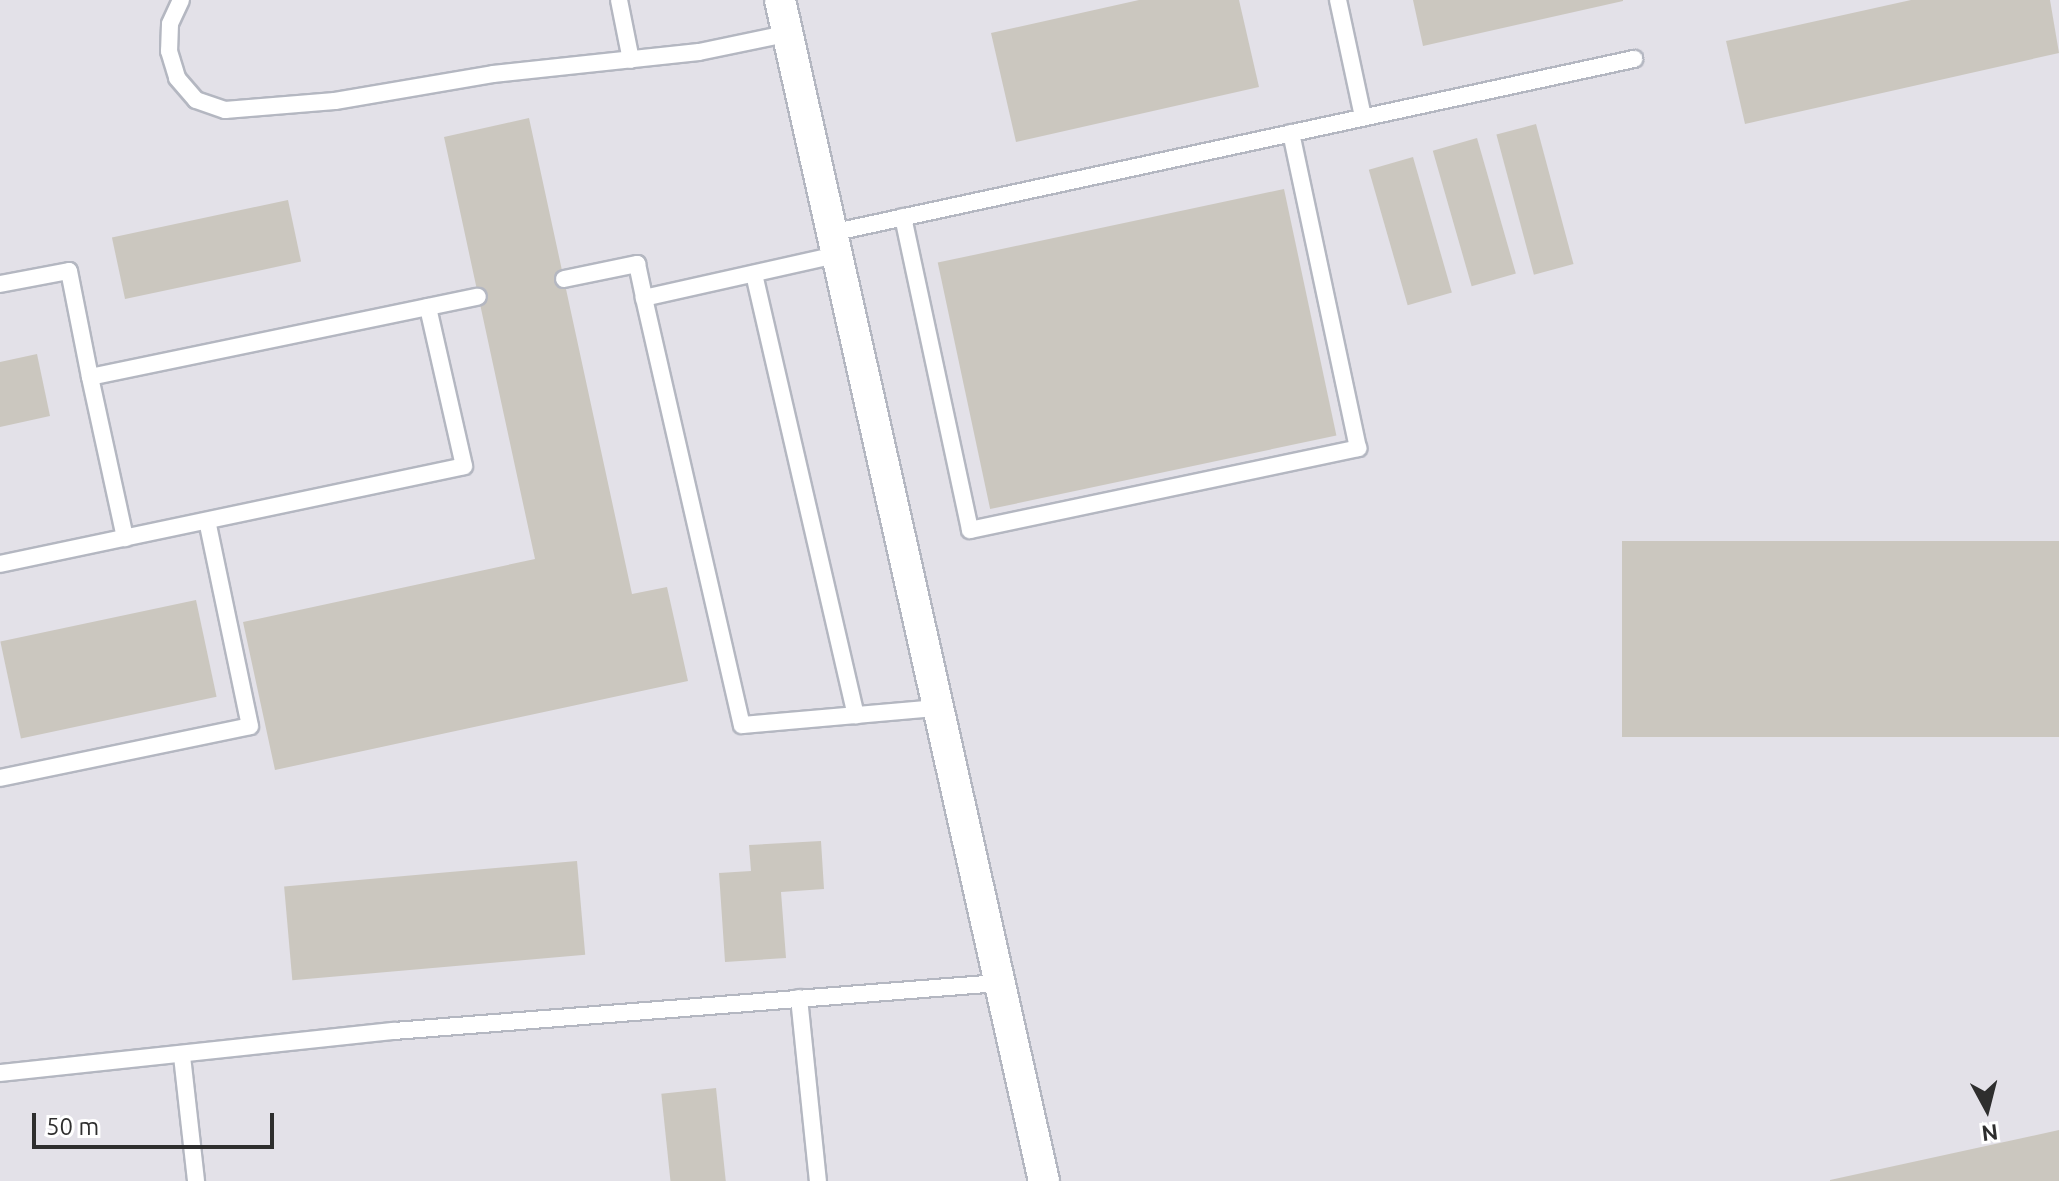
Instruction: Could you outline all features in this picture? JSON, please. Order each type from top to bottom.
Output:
[{"type":"street","points":[[780,0],[1044,1181]]},
{"type":"lane","points":[[181,0],[170,24],[169,51],[177,78],[196,100],[225,110],[335,101],[493,74],[631,60],[786,34]]},
{"type":"lane","points":[[619,0],[631,60]]},
{"type":"lane","points":[[1338,0],[1363,117]]},
{"type":"lane","points":[[644,298],[754,274],[903,217],[1634,59]]},
{"type":"lane","points":[[903,217],[970,530],[1343,452],[1358,448],[1291,133]]},
{"type":"lane","points":[[564,279],[637,264],[742,725],[938,708]]},
{"type":"lane","points":[[0,284],[69,271],[125,538]]},
{"type":"lane","points":[[754,274],[856,715]]},
{"type":"lane","points":[[90,377],[478,297]]},
{"type":"lane","points":[[0,564],[464,466],[428,307]]},
{"type":"lane","points":[[0,778],[250,726],[207,521]]},
{"type":"lane","points":[[0,1073],[394,1031],[999,983]]},
{"type":"lane","points":[[799,998],[818,1181]]},
{"type":"lane","points":[[182,1056],[196,1181]]},
{"type":"shaded area","points":[[0,0],[2059,0],[2059,1181],[0,1181]]},
{"type":"building","points":[[1139,0],[1239,0],[1259,87],[1016,142],[991,33]]},
{"type":"building","points":[[1413,0],[1623,0],[1623,1],[1423,46]]},
{"type":"building","points":[[1911,0],[2050,0],[2059,53],[1745,124],[1726,41]]},
{"type":"building","points":[[529,118],[632,594],[667,587],[688,681],[275,770],[243,622],[535,559],[444,137]]},
{"type":"building","points":[[1536,124],[1574,264],[1534,275],[1496,135]]},
{"type":"building","points":[[1477,138],[1516,274],[1472,286],[1433,151]]},
{"type":"building","points":[[1413,157],[1452,293],[1408,305],[1369,170]]},
{"type":"building","points":[[1284,189],[1336,435],[990,509],[938,263]]},
{"type":"building","points":[[288,200],[301,262],[125,299],[112,237]]},
{"type":"building","points":[[37,354],[50,416],[0,427],[0,362]]},
{"type":"building","points":[[1622,541],[2059,541],[2059,737],[1622,737]]},
{"type":"building","points":[[196,600],[217,697],[21,738],[0,642]]},
{"type":"building","points":[[821,841],[824,889],[781,892],[786,958],[725,962],[719,873],[751,871],[749,845]]},
{"type":"building","points":[[577,861],[585,955],[292,980],[284,887]]},
{"type":"building","points":[[716,1088],[726,1181],[670,1181],[661,1094]]},
{"type":"building","points":[[2059,1130],[2059,1181],[1830,1181],[1830,1180]]}]
